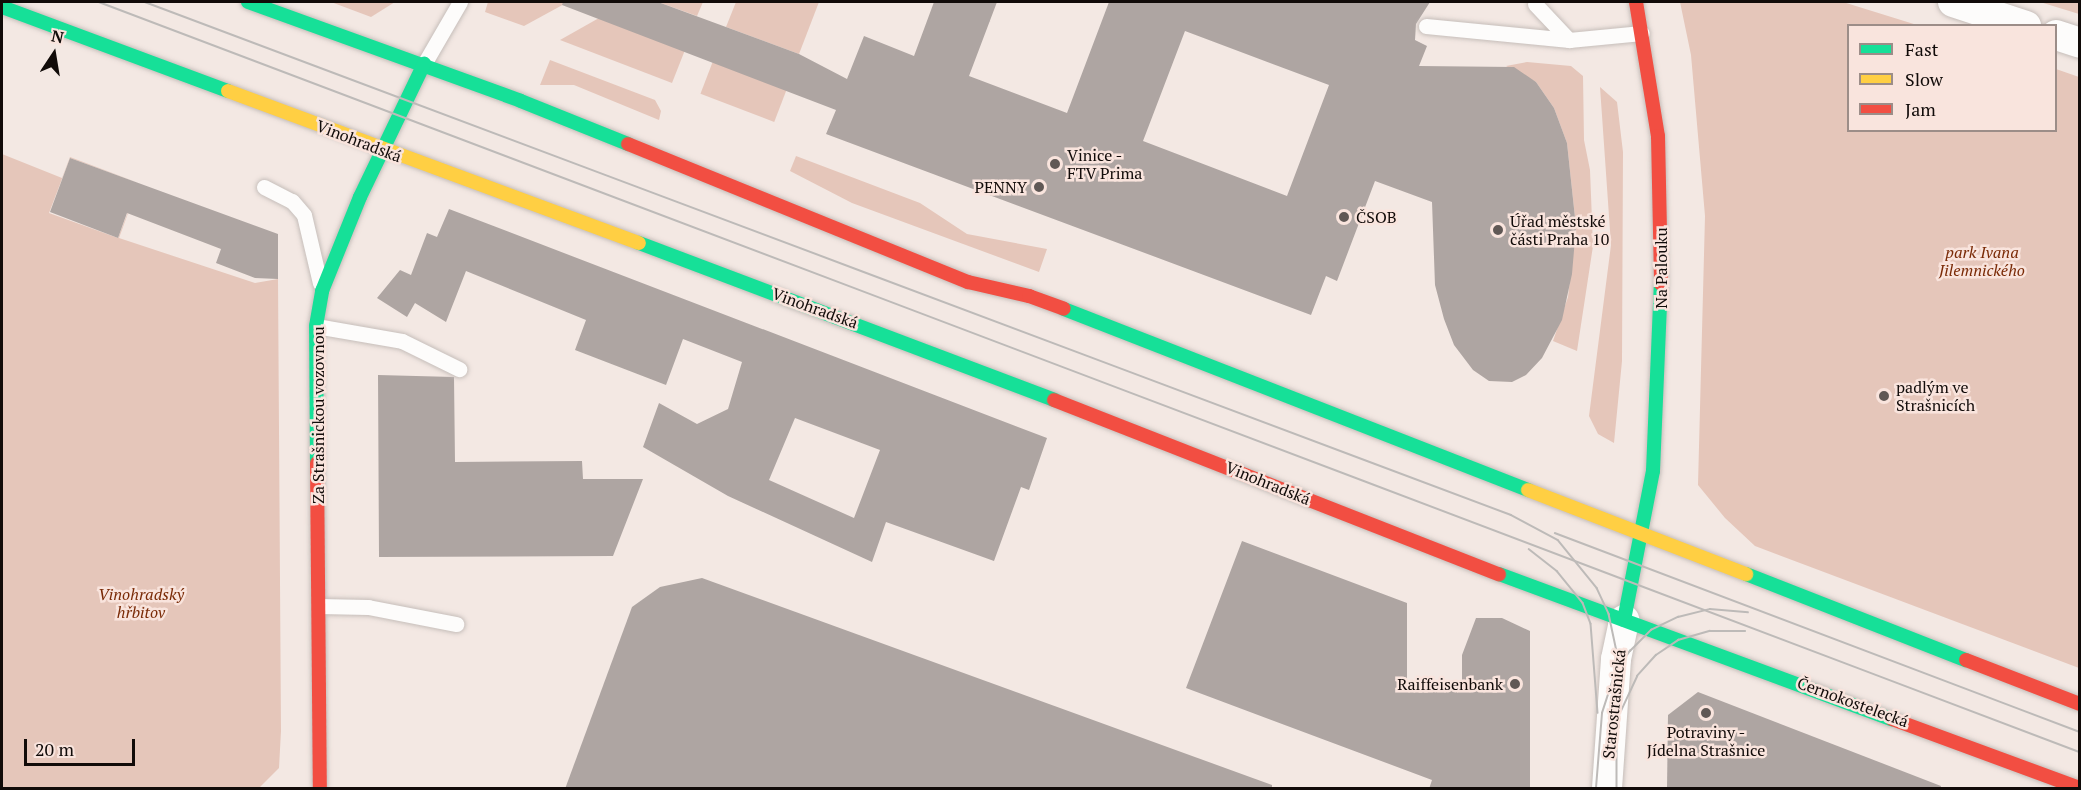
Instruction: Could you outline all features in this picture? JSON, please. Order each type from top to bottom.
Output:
[{"type":"main road","points":[[248,2],[424,64],[968,282],[1029,296],[2079,704]]},
{"type":"main road","name":"Na Palouku","points":[[1624,620],[1642,536],[1654,461],[1662,249],[1658,135],[1636,2]]},
{"type":"main road","name":"Vinohradská","points":[[2,7],[383,150],[846,319],[1624,620]]},
{"type":"main road","name":"Za Strašnickou vozovnou","points":[[320,789],[316,326],[322,291],[383,150],[424,64]]},
{"type":"main road","name":"Černokostelecká","points":[[1624,620],[2079,788]]},
{"type":"street","points":[[1953,2],[2020,24]]},
{"type":"street","points":[[2057,36],[2079,43]]},
{"type":"street","name":"Starostrašnická","points":[[1606,789],[1616,659],[1624,620]]},
{"type":"lane","points":[[424,64],[460,2]]},
{"type":"lane","points":[[1535,4],[1569,39]]},
{"type":"lane","points":[[1426,26],[1569,39],[1642,33]]},
{"type":"lane","points":[[264,187],[292,201],[304,215],[322,291]]},
{"type":"lane","points":[[316,326],[402,341],[459,369]]},
{"type":"lane","points":[[318,606],[368,607],[456,624]]},
{"type":"green space","points":[[331,2],[395,2],[371,17]]},
{"type":"green space","points":[[488,2],[568,2],[524,26],[485,12]]},
{"type":"green space","points":[[658,2],[703,2],[697,16]]},
{"type":"green space","points":[[736,2],[819,2],[799,54],[726,27]]},
{"type":"green space","name":"park Ivana Jilemnického","points":[[1680,2],[1843,2],[1914,24],[1847,24],[1847,132],[2057,132],[2057,69],[2079,77],[2079,668],[1755,546],[1725,518],[1698,485],[1705,216],[1691,55]]},
{"type":"green space","points":[[2040,2],[2079,2],[2079,14]]},
{"type":"green space","points":[[599,18],[685,50],[672,83],[560,40]]},
{"type":"green space","points":[[550,60],[655,100],[661,111],[659,120],[574,85],[540,85]]},
{"type":"green space","points":[[713,61],[787,89],[774,122],[700,94]]},
{"type":"green space","points":[[1527,62],[1571,66],[1583,76],[1584,140],[1590,170],[1593,246],[1577,351],[1553,341],[1568,297],[1576,227],[1567,143],[1554,108],[1536,82],[1506,66]]},
{"type":"green space","points":[[1600,87],[1617,102],[1623,152],[1622,361],[1614,443],[1598,434],[1589,416],[1611,245]]},
{"type":"green space","name":"Vinohradský hřbitov","points":[[2,154],[62,178],[70,157],[139,183],[119,238],[255,283],[278,279],[281,731],[279,768],[259,788],[2,788]],"holes":[[[70,158],[139,183],[118,238],[49,213]]]},
{"type":"green space","points":[[796,156],[920,203],[967,234],[1047,249],[1039,272],[852,203],[790,171]]},
{"type":"building","points":[[563,2],[658,2],[799,54],[847,79],[864,36],[914,56],[934,2],[997,2],[969,76],[1067,113],[1109,2],[1430,2],[1416,24],[1415,40],[1427,46],[1419,66],[1514,67],[1536,82],[1554,108],[1567,143],[1576,227],[1572,274],[1562,320],[1542,358],[1526,375],[1512,382],[1489,381],[1473,370],[1454,345],[1444,319],[1435,285],[1432,202],[1375,181],[1337,281],[1326,276],[1311,315],[826,134],[836,110],[562,5]],"holes":[[[1185,31],[1329,85],[1287,196],[1143,141]]]},
{"type":"building","points":[[70,158],[278,234],[278,279],[255,278],[216,263],[221,249],[127,213],[118,238],[50,212]]},
{"type":"building","points":[[449,209],[1047,438],[1029,490],[1021,487],[994,561],[886,522],[872,562],[728,496],[643,447],[659,403],[697,424],[728,409],[742,362],[683,339],[666,385],[575,350],[586,320],[466,271],[446,322],[415,303],[407,317],[377,298],[400,270],[411,275],[427,233],[437,237]],"holes":[[[795,418],[880,450],[854,518],[769,480]]]},
{"type":"building","points":[[378,375],[454,377],[455,462],[582,461],[583,479],[643,479],[613,556],[379,557]]},
{"type":"building","points":[[1242,541],[1407,603],[1407,683],[1462,688],[1462,655],[1476,618],[1502,618],[1530,631],[1530,789],[1429,789],[1432,780],[1186,688]]},
{"type":"building","points":[[702,578],[1272,785],[1272,789],[565,789],[632,607],[660,587]]},
{"type":"building","points":[[1698,692],[1941,786],[1940,789],[1667,789],[1668,715]]},
{"type":"tram line","points":[[99,2],[2080,752]]},
{"type":"tram line","points":[[145,2],[1511,515],[1558,540],[1597,588],[1609,614],[1617,652],[1617,788]]},
{"type":"tram line","points":[[1555,533],[2080,732]]},
{"type":"tram line","points":[[1529,549],[1557,571],[1583,603],[1591,624],[1598,713]]},
{"type":"tram line","points":[[1596,788],[1602,713],[1616,670],[1630,651],[1651,630],[1678,617],[1710,609],[1748,612]]},
{"type":"tram line","points":[[1621,711],[1637,676],[1656,655],[1678,640],[1710,631],[1745,631]]},
{"type":"traffic: fast","points":[[248,2],[521,101],[628,144]]},
{"type":"traffic: fast","points":[[2,7],[228,91]]},
{"type":"traffic: fast","points":[[317,463],[316,326],[322,291],[360,197],[424,64]]},
{"type":"traffic: fast","points":[[639,243],[1054,400]]},
{"type":"traffic: fast","points":[[1624,620],[1653,471],[1661,284]]},
{"type":"traffic: fast","points":[[1064,309],[1528,490]]},
{"type":"traffic: fast","points":[[1499,574],[1892,719]]},
{"type":"traffic: fast","points":[[1746,574],[1966,660]]},
{"type":"traffic: slow","points":[[228,91],[639,243]]},
{"type":"traffic: slow","points":[[1528,490],[1746,574]]},
{"type":"traffic: jam","points":[[1636,2],[1658,136],[1661,284]]},
{"type":"traffic: jam","points":[[628,144],[968,282],[1029,296],[1064,309]]},
{"type":"traffic: jam","points":[[1054,400],[1499,574]]},
{"type":"traffic: jam","points":[[317,463],[320,788]]},
{"type":"traffic: jam","points":[[1966,660],[2080,704]]},
{"type":"traffic: jam","points":[[1892,719],[2080,788]]},
{"type":"place","name":"Vinice - FTV Prima","points":[[1055,164]]},
{"type":"place","name":"PENNY","points":[[1039,187]]},
{"type":"place","name":"ČSOB","points":[[1344,217]]},
{"type":"place","name":"Úřad městské části Praha 10","points":[[1498,230]]},
{"type":"place","name":"padlým ve Strašnicích","points":[[1884,396]]},
{"type":"place","name":"Raiffeisenbank","points":[[1515,684]]},
{"type":"place","name":"Potraviny - Jídelna Strašnice","points":[[1706,713]]}]
